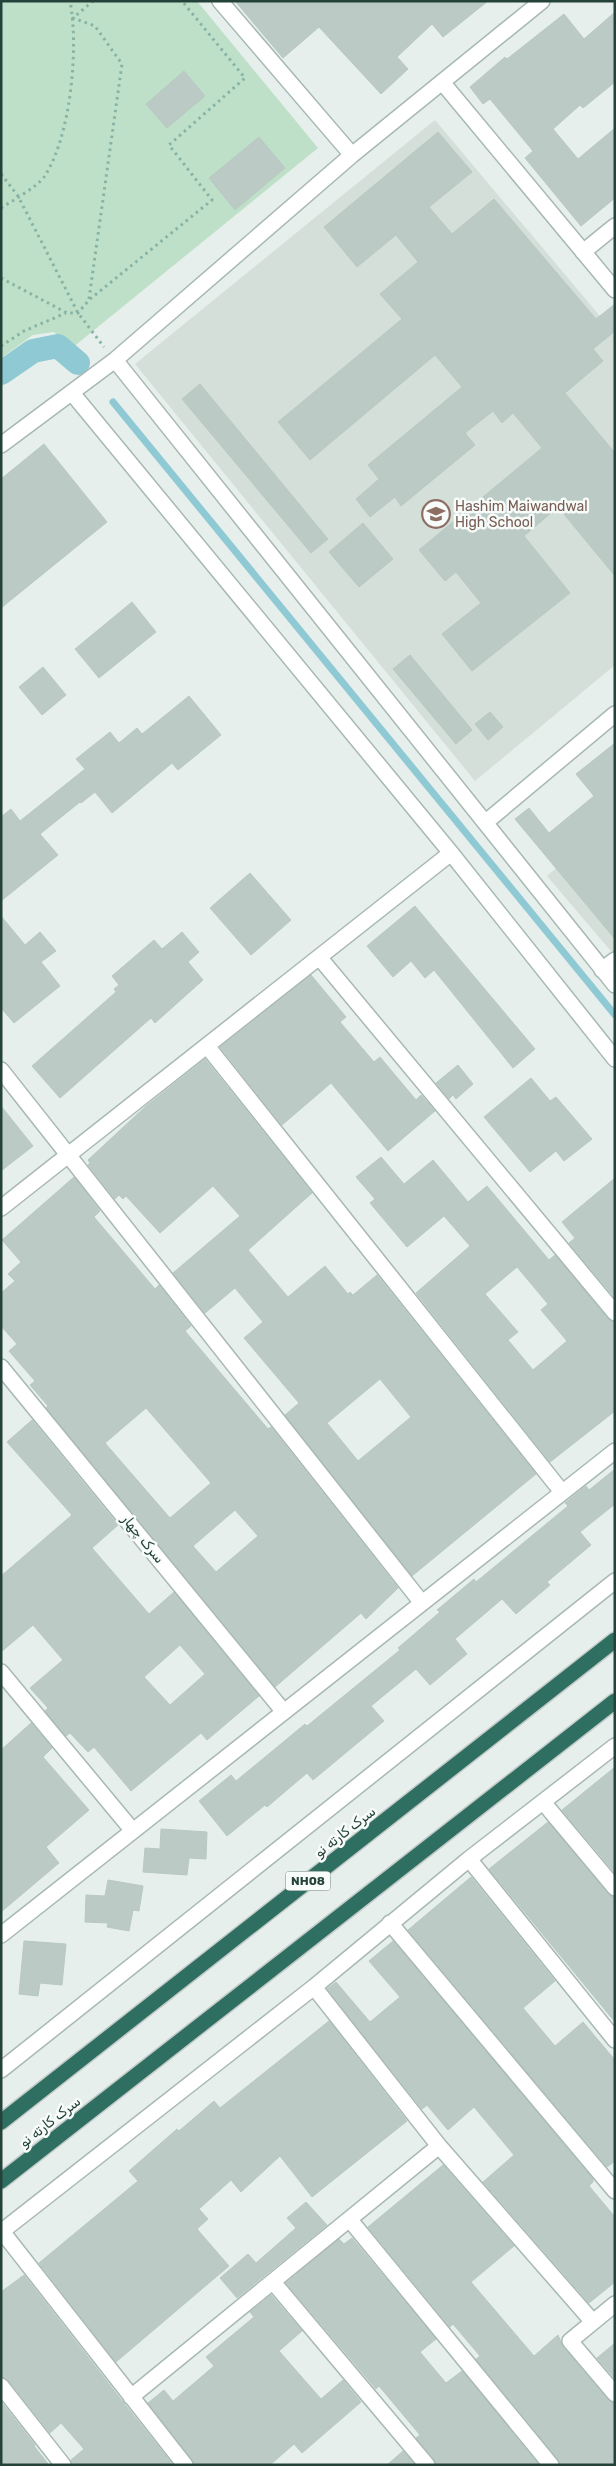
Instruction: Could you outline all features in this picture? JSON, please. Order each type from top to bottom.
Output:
[{"type":"highway","name":"سرک کارته نو","points":[[1,2122],[615,1640]]},
{"type":"highway","name":"سرک کارته نو","points":[[1,2181],[615,1701]]},
{"type":"street","points":[[220,1],[352,155]]},
{"type":"street","points":[[1,445],[115,360],[352,155],[542,1]]},
{"type":"street","points":[[442,82],[615,290]]},
{"type":"street","points":[[583,252],[615,226]]},
{"type":"street","points":[[115,360],[615,985]]},
{"type":"street","points":[[72,393],[451,853],[615,1059]]},
{"type":"street","points":[[486,822],[615,714]]},
{"type":"street","points":[[1,1208],[451,853]]},
{"type":"street","points":[[319,957],[615,1313]]},
{"type":"street","points":[[602,970],[615,960]]},
{"type":"street","points":[[207,1046],[562,1492]]},
{"type":"street","points":[[1,1070],[422,1603]]},
{"type":"street","name":"سرک چهار","points":[[1,1367],[284,1712]]},
{"type":"street","points":[[1,1935],[615,1451]]},
{"type":"street","points":[[1,2070],[615,1581]]},
{"type":"street","points":[[1,1672],[133,1831]]},
{"type":"street","points":[[185,2465],[2,2231],[314,1988],[469,1859],[615,1746]]},
{"type":"street","points":[[544,1802],[615,1888]]},
{"type":"street","points":[[469,1859],[615,2040]]},
{"type":"street","points":[[390,1923],[615,2191]]},
{"type":"street","points":[[314,1988],[439,2146],[592,2322]]},
{"type":"street","points":[[131,2397],[439,2146]]},
{"type":"street","points":[[350,2220],[550,2465]]},
{"type":"street","points":[[273,2282],[427,2465]]},
{"type":"street","points":[[615,2304],[570,2341],[615,2394]]},
{"type":"street","points":[[1,2386],[63,2465]]},
{"type":"path","points":[[1,208],[44,178],[60,143],[72,90],[73,18],[70,1]]},
{"type":"path","points":[[73,18],[93,1]]},
{"type":"path","points":[[1,346],[24,331],[67,313],[78,313],[89,300],[212,200],[169,145],[245,78],[182,1]]},
{"type":"path","points":[[73,18],[95,26],[122,64],[89,300]]},
{"type":"path","points":[[1,174],[18,196],[78,313],[115,360]]},
{"type":"path","points":[[1,278],[67,313]]},
{"type":"shaded area","name":"Hashim Maiwandwal High School","points":[[435,120],[615,334],[615,665],[475,781],[135,364]]},
{"type":"shaded area","points":[[615,818],[615,956],[547,876]]},
{"type":"green space","points":[[1,1],[197,1],[318,148],[72,348],[54,332],[33,335],[1,358]]},
{"type":"building","points":[[235,1],[488,1],[443,37],[432,24],[397,57],[408,69],[381,94],[319,27],[283,58]]},
{"type":"building","points":[[615,12],[615,82],[583,108],[580,105],[553,129],[578,159],[615,128],[615,198],[581,226],[525,158],[533,151],[490,99],[483,104],[470,87],[505,57],[507,59],[564,14],[584,39]]},
{"type":"building","points":[[184,71],[205,96],[167,128],[146,104]]},
{"type":"building","points":[[438,132],[472,172],[429,207],[452,234],[494,199],[596,319],[615,304],[615,331],[593,349],[603,361],[565,393],[615,453],[615,576],[558,507],[524,536],[570,593],[472,671],[442,634],[481,603],[456,572],[445,581],[419,550],[542,448],[513,413],[502,423],[493,411],[465,433],[475,445],[401,506],[395,497],[370,517],[356,499],[379,479],[368,465],[462,387],[435,355],[310,460],[278,422],[402,319],[380,294],[418,262],[396,235],[357,267],[324,227]]},
{"type":"building","points":[[259,137],[285,168],[235,210],[209,178]]},
{"type":"building","points":[[200,384],[328,539],[311,553],[182,399]]},
{"type":"building","points":[[44,444],[107,522],[1,608],[1,479]]},
{"type":"building","points":[[363,523],[393,559],[359,587],[329,552]]},
{"type":"building","points":[[132,602],[156,632],[99,678],[75,649]]},
{"type":"building","points":[[410,655],[472,730],[456,744],[393,669]]},
{"type":"building","points":[[43,667],[66,695],[42,715],[19,687]]},
{"type":"building","points":[[189,696],[221,735],[178,770],[172,763],[112,813],[95,792],[80,802],[40,834],[58,855],[1,901],[1,817],[11,809],[20,821],[85,769],[76,759],[110,732],[119,743],[137,728],[142,734]]},
{"type":"building","points":[[490,712],[503,727],[488,740],[475,724]]},
{"type":"building","points":[[615,743],[615,939],[515,819],[529,808],[549,833],[594,796],[576,774]]},
{"type":"building","points":[[250,873],[291,920],[251,955],[210,908]]},
{"type":"building","points":[[415,906],[535,1049],[513,1068],[434,970],[425,978],[411,961],[393,977],[367,946]]},
{"type":"building","points":[[1,916],[25,945],[40,932],[56,951],[41,962],[60,986],[14,1023],[1,1008]]},
{"type":"building","points":[[182,932],[199,952],[188,962],[203,980],[155,1023],[151,1018],[60,1098],[32,1066],[116,992],[114,989],[119,985],[112,976],[154,940],[162,949]]},
{"type":"building","points":[[311,975],[346,1017],[340,1022],[374,1062],[380,1057],[416,1100],[421,1095],[435,1111],[388,1151],[331,1083],[282,1125],[220,1047]]},
{"type":"building","points":[[205,1059],[312,1193],[248,1250],[288,1297],[325,1266],[348,1294],[350,1292],[353,1295],[377,1275],[536,1474],[412,1576],[285,1415],[299,1403],[244,1338],[263,1322],[235,1288],[205,1313],[173,1273],[240,1216],[213,1186],[160,1233],[126,1196],[123,1199],[119,1195],[115,1199],[88,1165],[90,1163],[88,1160],[145,1107]],"holes":[[[380,1379],[411,1417],[358,1461],[327,1423]]]},
{"type":"building","points":[[458,1065],[473,1084],[456,1099],[453,1095],[449,1099],[436,1083]]},
{"type":"building","points":[[531,1078],[550,1101],[556,1097],[592,1139],[564,1161],[556,1151],[530,1172],[484,1117]]},
{"type":"building","points":[[1,1106],[33,1146],[1,1171]]},
{"type":"building","points":[[381,1157],[404,1184],[433,1160],[468,1202],[487,1186],[549,1260],[555,1255],[608,1319],[615,1322],[615,1411],[550,1462],[416,1293],[470,1246],[444,1216],[407,1247],[370,1203],[375,1199],[356,1177]],"holes":[[[517,1267],[548,1304],[541,1310],[567,1341],[533,1370],[508,1340],[518,1332],[485,1294]]]},
{"type":"building","points":[[74,1177],[100,1211],[94,1217],[155,1289],[159,1285],[191,1326],[185,1331],[268,1429],[271,1427],[398,1588],[366,1619],[361,1613],[275,1687],[46,1408],[48,1406],[30,1385],[35,1381],[9,1351],[17,1344],[1,1326],[1,1293],[15,1281],[8,1274],[21,1262],[2,1240]],"holes":[[[146,1408],[211,1483],[170,1518],[105,1443]],[[235,1510],[258,1536],[216,1572],[193,1546]]]},
{"type":"building","points":[[615,1178],[615,1298],[569,1243],[575,1238],[562,1222]]},
{"type":"building","points":[[32,1420],[118,1525],[92,1548],[149,1614],[174,1592],[259,1696],[207,1740],[201,1733],[131,1791],[94,1747],[88,1752],[70,1733],[66,1736],[45,1711],[48,1708],[30,1688],[63,1660],[33,1625],[1,1652],[1,1576],[72,1515],[7,1442]],"holes":[[[180,1645],[205,1674],[170,1705],[144,1677]]]},
{"type":"building","points":[[615,1469],[615,1504],[580,1532],[591,1545],[547,1582],[550,1585],[516,1614],[502,1599],[455,1639],[467,1654],[430,1685],[416,1669],[371,1706],[384,1721],[313,1780],[307,1773],[267,1807],[265,1805],[227,1836],[199,1801],[231,1775],[236,1781],[305,1724],[307,1726],[400,1650],[398,1648],[440,1612],[437,1610],[474,1579],[476,1582],[568,1506],[565,1503],[586,1486],[589,1490]]},
{"type":"building","points":[[31,1723],[52,1748],[43,1757],[89,1810],[46,1847],[59,1863],[1,1912],[1,1750]]},
{"type":"building","points":[[615,1767],[615,1873],[562,1810]]},
{"type":"building","points":[[548,1822],[608,1894],[615,1897],[615,2022],[489,1869]]},
{"type":"building","points":[[161,1829],[207,1832],[206,1859],[189,1858],[187,1875],[143,1872],[145,1848],[160,1849]]},
{"type":"building","points":[[471,1877],[555,1981],[523,2008],[555,2046],[583,2022],[615,2060],[615,2161],[607,2167],[408,1930]]},
{"type":"building","points":[[108,1880],[143,1886],[139,1911],[133,1910],[129,1931],[107,1927],[108,1923],[85,1922],[86,1895],[105,1896]]},
{"type":"building","points":[[24,1941],[66,1944],[62,1985],[40,1983],[38,1996],[19,1994]]},
{"type":"building","points":[[393,1941],[593,2179],[589,2186],[615,2217],[615,2282],[589,2303],[483,2182],[514,2155],[474,2107],[448,2130],[427,2105],[422,2109],[327,1989],[336,1982],[370,2022],[400,1997],[369,1961]]},
{"type":"building","points":[[329,2021],[407,2121],[312,2197],[280,2156],[241,2192],[231,2180],[199,2209],[208,2219],[197,2229],[229,2266],[116,2362],[39,2263],[138,2181],[129,2171],[177,2129],[179,2131],[214,2101],[220,2108]]},
{"type":"building","points":[[443,2165],[514,2246],[471,2282],[534,2356],[558,2335],[563,2347],[608,2400],[615,2403],[615,2465],[560,2465],[558,2459],[476,2359],[480,2356],[453,2324],[450,2327],[368,2227]]},
{"type":"building","points":[[306,2202],[327,2225],[237,2298],[220,2278],[248,2254],[256,2263],[296,2228],[287,2218]]},
{"type":"building","points":[[352,2238],[436,2339],[420,2352],[446,2383],[462,2371],[539,2465],[436,2465],[434,2459],[416,2438],[420,2435],[379,2386],[376,2389],[286,2283],[339,2239],[344,2244]]},
{"type":"building","points":[[24,2275],[173,2465],[72,2465],[71,2460],[84,2449],[61,2423],[50,2433],[8,2380],[1,2377],[1,2292]]},
{"type":"building","points":[[271,2295],[302,2331],[279,2351],[321,2399],[343,2380],[361,2402],[302,2453],[294,2444],[270,2465],[194,2465],[192,2459],[148,2403],[164,2390],[173,2401],[214,2366],[206,2357],[254,2317],[250,2312]]},
{"type":"building","points":[[615,2343],[615,2379],[597,2358]]},
{"type":"building","points":[[1,2402],[35,2445],[49,2465],[1,2465]]},
{"type":"building","points":[[403,2451],[415,2465],[387,2465]]},
{"type":"waterway","points":[[1,373],[33,351],[58,346],[78,363]]},
{"type":"waterway","points":[[113,402],[615,1015]]},
{"type":"place","name":"Hashim Maiwandwal High School","points":[[436,514]]}]
